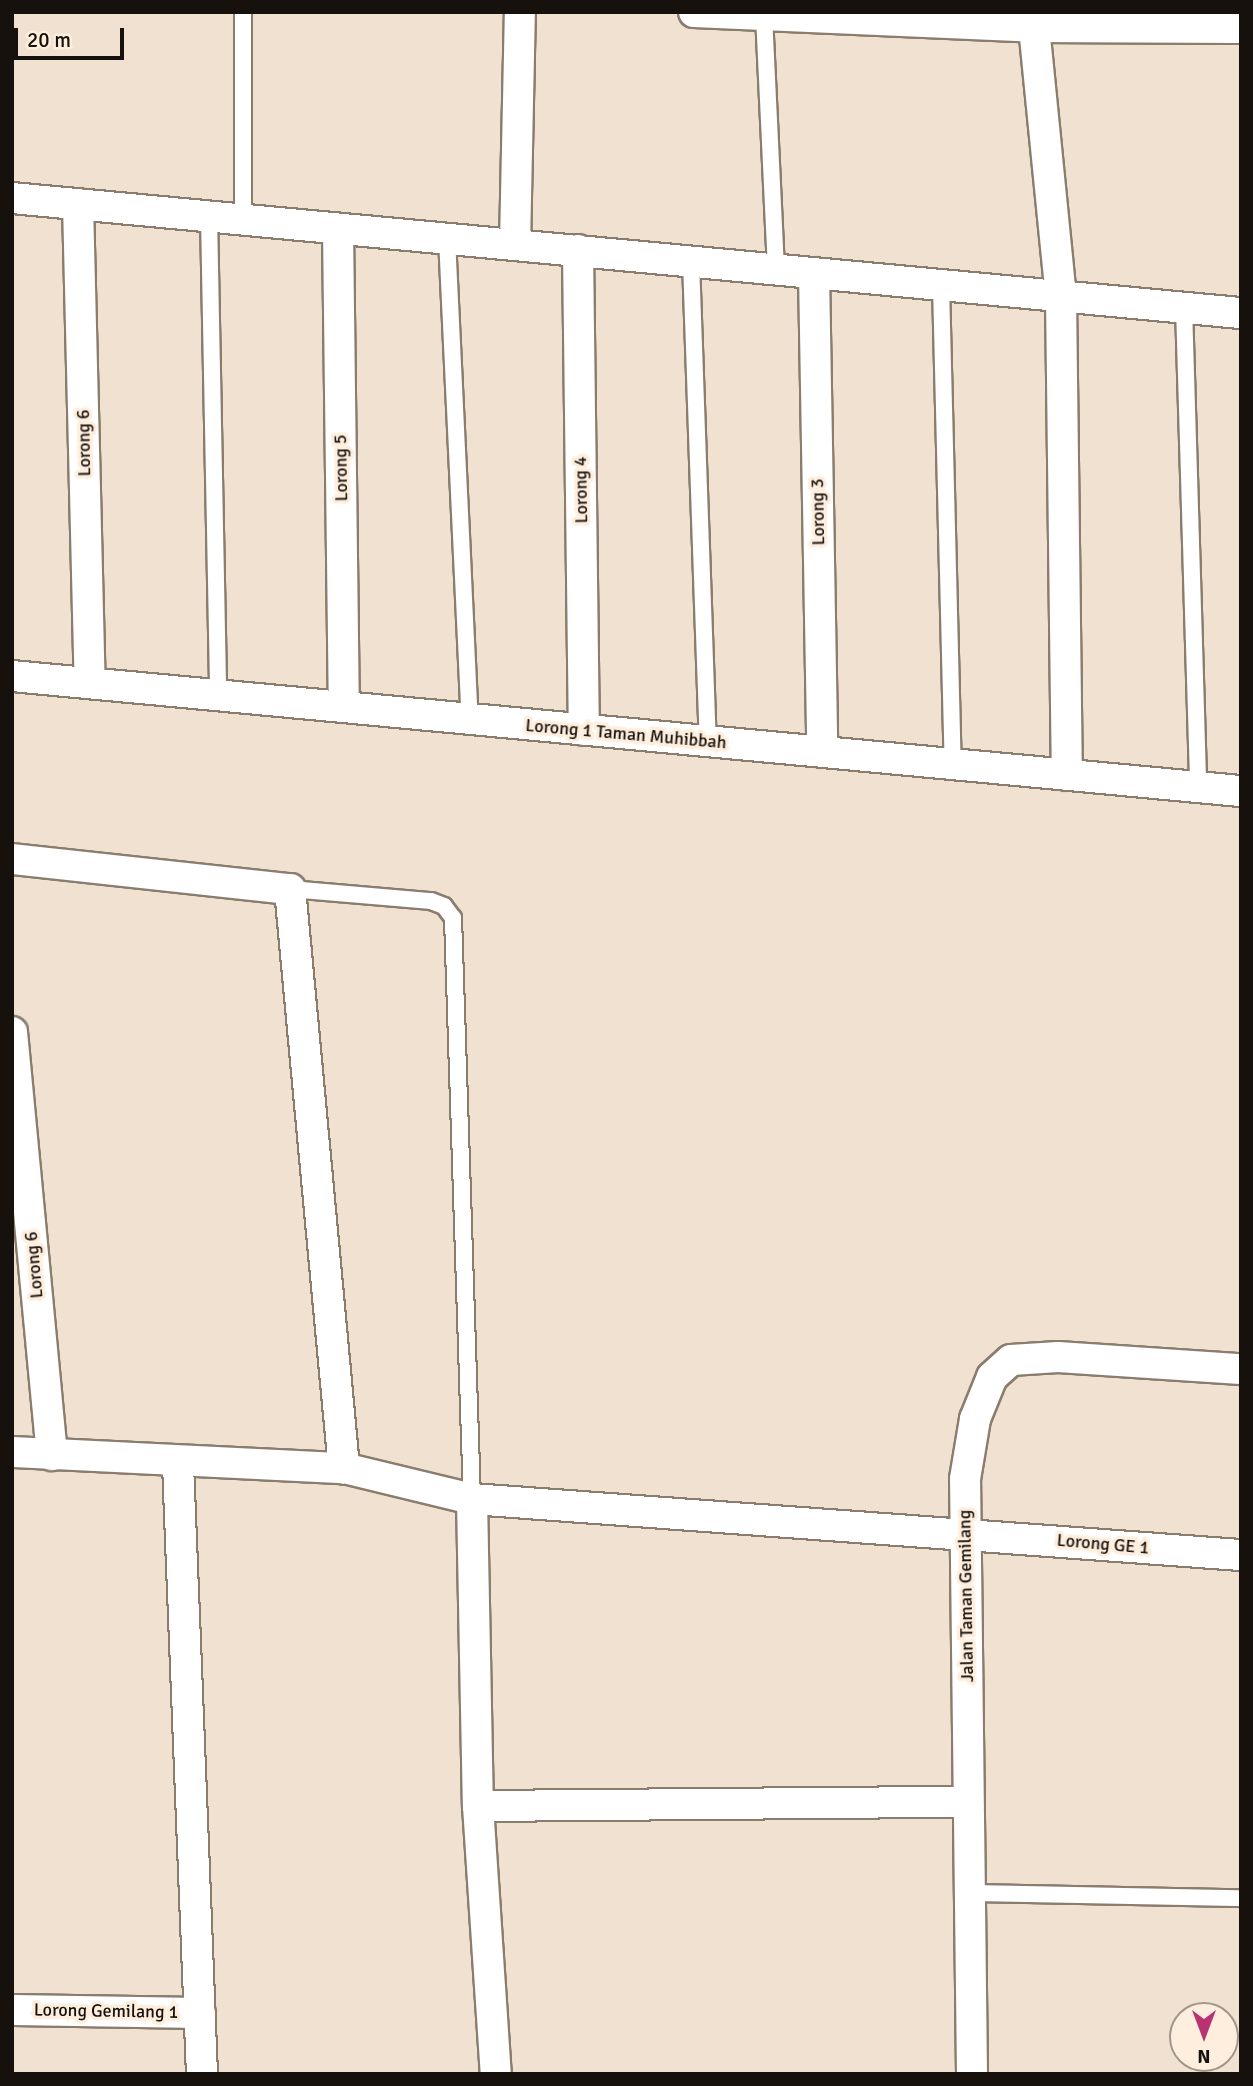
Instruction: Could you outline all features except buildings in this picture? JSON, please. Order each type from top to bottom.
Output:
[{"type":"street","points":[[516,245],[520,12]]},
{"type":"street","points":[[694,12],[1034,27],[1241,29]]},
{"type":"street","points":[[1034,27],[1061,296],[1067,775]]},
{"type":"street","points":[[12,198],[1241,313]]},
{"type":"street","name":"Lorong 6","points":[[78,204],[90,683]]},
{"type":"street","name":"Lorong 5","points":[[338,229],[344,707]]},
{"type":"street","name":"Lorong 4","points":[[578,250],[584,730]]},
{"type":"street","name":"Lorong 3","points":[[814,273],[822,752]]},
{"type":"street","name":"Lorong 1 Taman Muhibbah","points":[[12,676],[1241,791]]},
{"type":"street","points":[[12,859],[290,889],[344,1468]]},
{"type":"street","name":"Lorong 6","points":[[12,1032],[14,1077],[52,1455]]},
{"type":"street","name":"Jalan Taman Gemilang","points":[[971,2074],[965,1479],[975,1419],[992,1377],[1011,1360],[1058,1357],[1241,1369]]},
{"type":"street","name":"Lorong GE 1","points":[[12,1452],[178,1464],[344,1468],[472,1499],[1241,1555]]},
{"type":"street","points":[[178,1464],[202,2074]]},
{"type":"street","points":[[472,1499],[478,1806],[496,2074]]},
{"type":"street","points":[[478,1806],[968,1802]]},
{"type":"street","name":"Lorong Gemilang 1","points":[[12,2010],[200,2012]]},
{"type":"lane","points":[[243,12],[243,219]]},
{"type":"lane","points":[[764,15],[776,269]]},
{"type":"lane","points":[[209,216],[219,695]]},
{"type":"lane","points":[[447,238],[470,719]]},
{"type":"lane","points":[[691,261],[708,741]]},
{"type":"lane","points":[[941,285],[953,764]]},
{"type":"lane","points":[[1184,307],[1198,787]]},
{"type":"lane","points":[[290,889],[431,901],[444,906],[453,918],[472,1499]]},
{"type":"lane","points":[[969,1893],[1241,1898]]}]
